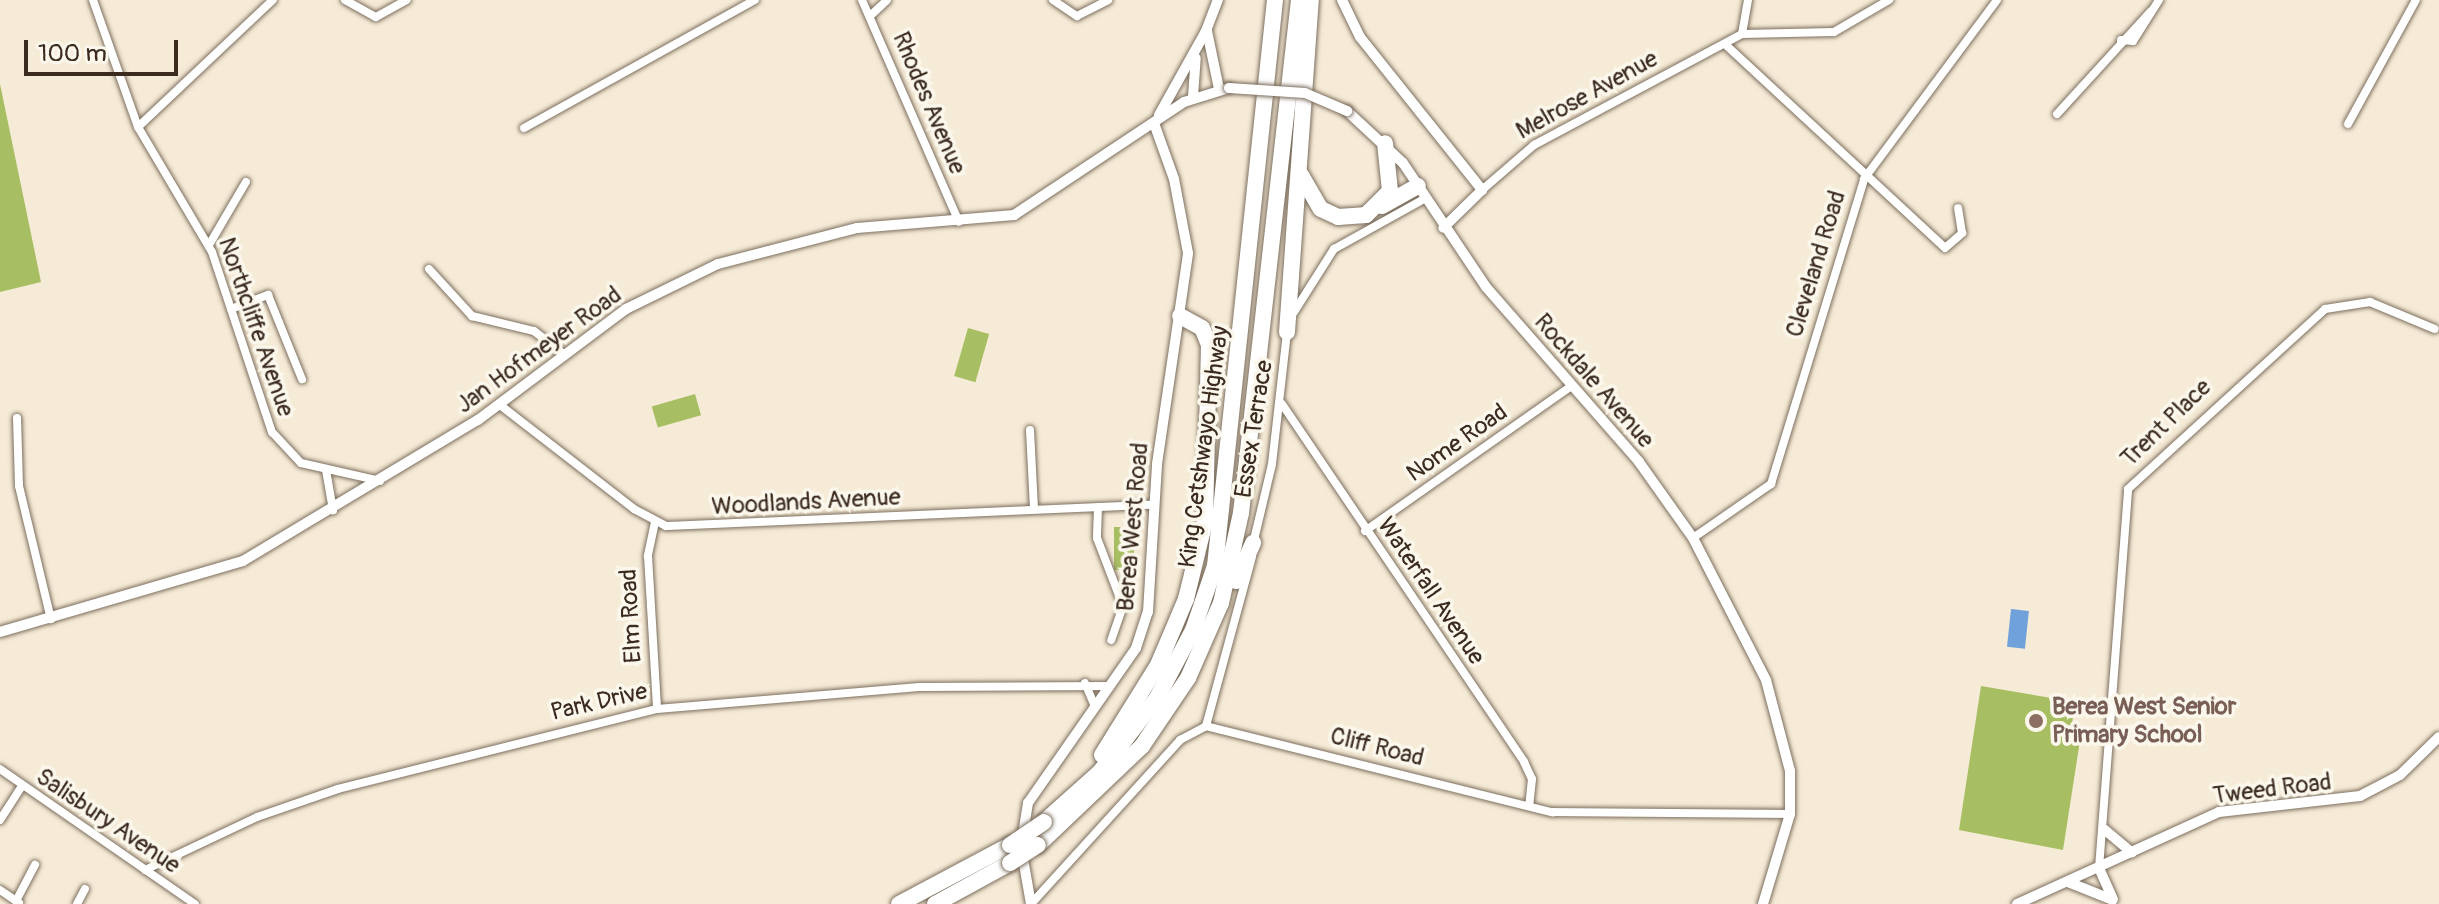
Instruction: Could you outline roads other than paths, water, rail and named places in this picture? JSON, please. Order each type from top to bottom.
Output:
[{"type":"highway","name":"King Cetshwayo Highway","points":[[899,904],[1010,845],[1062,807],[1111,759],[1157,698],[1193,630],[1215,566],[1275,0]]},
{"type":"highway","name":"King Cetshwayo Highway","points":[[935,904],[1038,845],[1142,746],[1188,678],[1233,558],[1299,0]]},
{"type":"highway","points":[[1287,332],[1311,0]]},
{"type":"highway","points":[[1380,206],[1392,175],[1385,143]]},
{"type":"highway","points":[[1299,170],[1309,195],[1329,214],[1354,218],[1422,192]]},
{"type":"highway","points":[[1062,807],[1146,690],[1199,551],[1209,345],[1202,328],[1180,316]]},
{"type":"highway","points":[[1142,746],[1196,676],[1253,543]]},
{"type":"street","name":"Northcliffe Avenue","points":[[93,0],[138,127],[209,245],[272,432],[295,459],[326,470],[381,481]]},
{"type":"street","points":[[138,127],[273,0]]},
{"type":"street","points":[[345,0],[376,17],[407,0]]},
{"type":"street","points":[[524,128],[755,0]]},
{"type":"street","name":"Rhodes Avenue","points":[[862,0],[959,223]]},
{"type":"street","points":[[870,16],[887,0]]},
{"type":"street","points":[[1053,0],[1077,16],[1108,0]]},
{"type":"street","points":[[1154,123],[1207,29],[1218,0]]},
{"type":"street","points":[[1342,0],[1360,37],[1482,190]]},
{"type":"street","points":[[1748,0],[1742,34],[1834,32],[1889,0]]},
{"type":"street","name":"Cleveland Road","points":[[1693,538],[1771,484],[1864,179],[1997,0]]},
{"type":"street","points":[[2057,114],[2121,40],[2133,41],[2159,0]]},
{"type":"street","points":[[2348,124],[2416,0]]},
{"type":"street","points":[[1207,29],[1224,88]]},
{"type":"street","points":[[1193,97],[1207,29]]},
{"type":"street","name":"Melrose Avenue","points":[[1443,228],[1482,190],[1554,133],[1727,46],[1742,34]]},
{"type":"street","points":[[1727,46],[1864,179],[1945,248],[1962,233],[1958,208]]},
{"type":"street","name":"Rockdale Avenue","points":[[1154,123],[1193,97],[1224,88],[1305,93],[1347,111],[1385,143],[1422,192],[1443,228],[1570,387],[1639,462],[1693,538],[1778,711],[1790,814],[1763,904]]},
{"type":"street","name":"Jan Hofmeyer Road","points":[[0,632],[214,573],[333,511],[381,481],[500,405],[651,295],[743,255],[857,228],[959,223],[1028,209],[1154,123]]},
{"type":"street","name":"Berea West Road","points":[[1031,904],[1021,847],[1025,812],[1110,686],[1146,623],[1153,505],[1180,316],[1185,223],[1154,123]]},
{"type":"street","points":[[209,245],[246,182]]},
{"type":"street","name":"Essex Terrace","points":[[1206,726],[1253,543],[1281,402],[1287,332],[1306,285],[1334,249],[1422,192]]},
{"type":"street","points":[[429,269],[472,316],[534,331],[565,355]]},
{"type":"street","points":[[231,309],[268,295],[302,379]]},
{"type":"street","name":"Trent Place","points":[[2099,868],[2105,830],[2128,489],[2325,309],[2370,302],[2435,329]]},
{"type":"street","name":"Nome Road","points":[[1365,531],[1570,387]]},
{"type":"street","name":"Waterfall Avenue","points":[[1281,402],[1528,769],[1529,806]]},
{"type":"street","points":[[500,405],[655,522]]},
{"type":"street","points":[[17,418],[19,486],[51,619]]},
{"type":"street","points":[[1030,430],[1034,509]]},
{"type":"street","points":[[326,470],[333,511]]},
{"type":"street","name":"Woodlands Avenue","points":[[655,522],[716,528],[1153,505]]},
{"type":"street","points":[[1098,507],[1097,538],[1123,606],[1111,640]]},
{"type":"street","name":"Elm Road","points":[[655,522],[648,556],[657,709]]},
{"type":"street","points":[[1085,683],[1095,706]]},
{"type":"street","name":"Park Drive","points":[[145,870],[257,817],[338,789],[657,709],[919,687],[1085,683],[1110,686]]},
{"type":"street","points":[[1031,904],[1180,740],[1206,726]]},
{"type":"street","name":"Cliff Road","points":[[1206,726],[1568,813],[1790,814]]},
{"type":"street","name":"Tweed Road","points":[[2099,868],[2219,812],[2360,796],[2400,775],[2439,737]]},
{"type":"street","name":"Salisbury Avenue","points":[[0,769],[195,904]]},
{"type":"street","points":[[0,820],[22,786]]},
{"type":"street","points":[[2105,830],[2132,853]]},
{"type":"street","points":[[0,890],[18,902],[35,865]]},
{"type":"street","points":[[2017,904],[2099,868],[2114,902]]},
{"type":"street","points":[[2066,882],[2114,902]]},
{"type":"street","points":[[77,904],[85,889]]},
{"type":"water","points":[[2011,609],[2029,611],[2025,649],[2007,647]]},
{"type":"place","name":"Berea West Senior Primary School","points":[[2036,721]]}]
